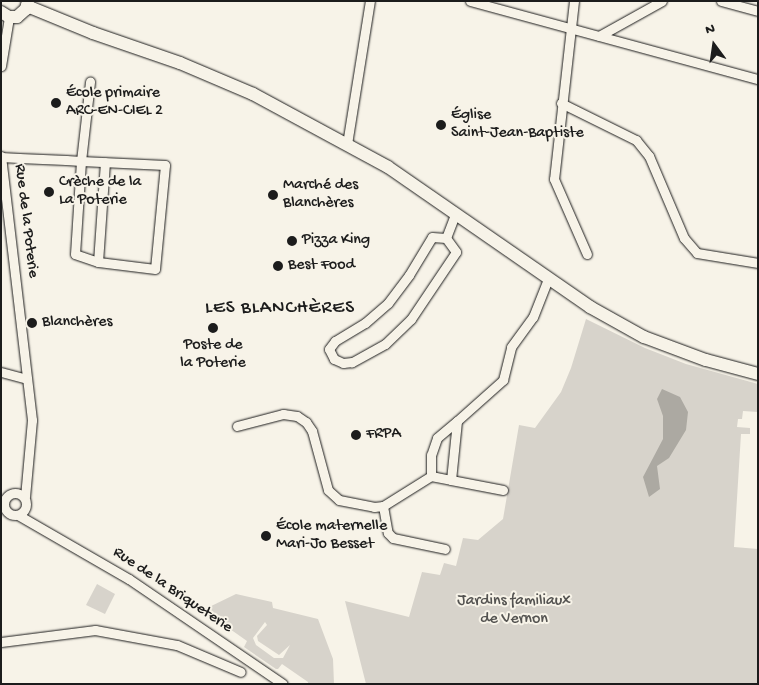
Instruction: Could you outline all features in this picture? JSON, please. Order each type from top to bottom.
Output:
[{"type":"street","points":[[347,144],[370,1]]},
{"type":"street","points":[[470,1],[758,79]]},
{"type":"street","points":[[574,1],[569,28],[554,179],[587,254]]},
{"type":"street","points":[[599,36],[662,1]]},
{"type":"street","points":[[721,1],[758,11]]},
{"type":"street","points":[[1,66],[5,15],[20,15],[28,4],[92,34],[180,63],[253,94],[388,167],[590,307],[644,337],[706,360],[758,374]]},
{"type":"street","points":[[1,157],[81,161],[166,165],[155,270],[98,262],[75,254],[81,161],[90,82]]},
{"type":"street","points":[[561,103],[636,140],[649,156],[684,238],[697,253],[758,263]]},
{"type":"street","name":"Rue de la Poterie","points":[[1,157],[20,299],[32,420],[30,456],[26,475]]},
{"type":"street","points":[[98,262],[105,162]]},
{"type":"street","points":[[446,238],[456,214]]},
{"type":"street","points":[[432,237],[446,238],[456,252],[411,319],[385,344],[352,362],[343,363],[334,359],[329,349],[335,340],[365,323],[388,303],[409,275],[432,237]]},
{"type":"street","points":[[432,476],[431,455],[437,438],[503,380],[511,347],[533,317],[548,279]]},
{"type":"street","points":[[1,372],[27,379]]},
{"type":"street","points":[[237,426],[282,414],[297,416],[306,422],[312,431],[328,490],[339,500],[374,507],[383,506],[432,476],[503,490]]},
{"type":"street","points":[[451,480],[457,421]]},
{"type":"street","points":[[26,475],[23,512],[10,514],[4,506],[5,498],[26,475]]},
{"type":"street","points":[[5,498],[18,493],[25,502]]},
{"type":"street","name":"Rue de la Briqueterie","points":[[25,502],[42,528]]},
{"type":"street","points":[[383,506],[388,533],[394,538],[445,549]]},
{"type":"street","name":"Rue de la Briqueterie","points":[[10,514],[42,528],[129,579],[283,684]]},
{"type":"street","points":[[1,642],[94,630],[177,644],[241,672]]},
{"type":"green space","name":"Jardins familiaux de Vernon","points":[[586,319],[645,348],[686,364],[758,384],[758,412],[743,411],[742,419],[738,419],[737,427],[750,428],[750,434],[741,434],[734,547],[758,549],[758,684],[366,684],[345,601],[409,617],[422,572],[440,575],[444,563],[456,566],[463,538],[478,540],[503,519],[519,425],[535,428],[561,392],[571,368]]},
{"type":"green space","points":[[97,584],[115,594],[105,614],[86,605]]},
{"type":"green space","points":[[236,594],[272,602],[273,608],[318,619],[333,659],[334,684],[308,684],[308,682],[282,664],[276,669],[244,647],[247,641],[203,610]],"holes":[[[265,622],[267,625],[257,636],[258,641],[279,655],[290,645],[283,658],[274,658],[256,645],[253,638]]]},
{"type":"shaded area","points":[[662,389],[680,397],[688,412],[686,430],[669,458],[657,466],[660,489],[649,497],[643,477],[663,439],[663,416],[657,399]]},
{"type":"place","name":"École primaire ARC-EN-CIEL 2","points":[[56,103]]},
{"type":"place","name":"Église Saint-Jean-Baptiste","points":[[441,125]]},
{"type":"place","name":"Crèche de la La Poterie","points":[[49,192]]},
{"type":"place","name":"Marché des Blanchères","points":[[273,195]]},
{"type":"place","name":"Pizza King","points":[[292,241]]},
{"type":"place","name":"Best Food","points":[[278,266]]},
{"type":"place","name":"Blanchères","points":[[32,323]]},
{"type":"place","name":"Poste de la Poterie","points":[[213,328]]},
{"type":"place","name":"FRPA","points":[[356,435]]},
{"type":"place","name":"École maternelle Mari-Jo Besset","points":[[266,536]]},
{"type":"district","name":"LES BLANCHÈRES","points":[[280,309]]}]
